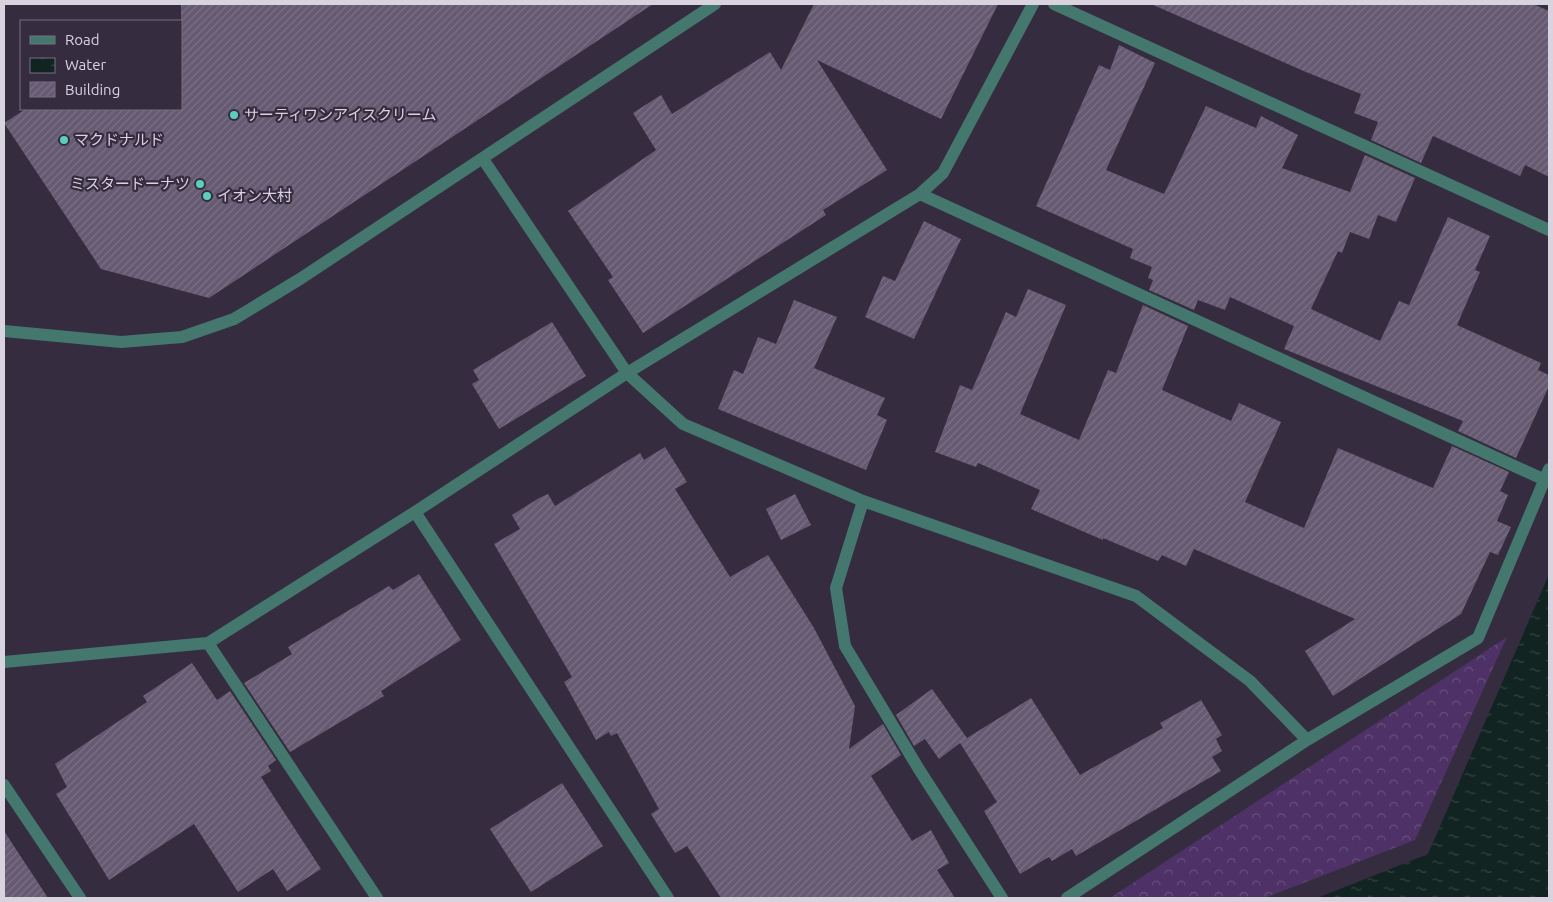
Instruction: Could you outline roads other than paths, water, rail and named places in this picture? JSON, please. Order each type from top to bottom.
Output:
[{"type":"street","points":[[4,331],[121,342],[182,337],[234,319],[300,279],[715,4]]},
{"type":"street","points":[[4,662],[208,643],[415,512],[627,373],[920,194],[943,172],[1033,4]]},
{"type":"street","points":[[1054,4],[1549,230]]},
{"type":"street","points":[[483,159],[627,373],[683,424],[863,501],[1136,596],[1250,681],[1307,740]]},
{"type":"street","points":[[920,194],[1547,474],[1478,638],[1307,740],[1067,898]]},
{"type":"street","points":[[863,501],[836,588],[845,646],[920,771],[1002,898]]},
{"type":"street","points":[[415,512],[668,898]]},
{"type":"street","points":[[208,643],[377,898]]},
{"type":"street","points":[[4,785],[80,898]]},
{"type":"water","points":[[1549,574],[1549,898],[1317,898],[1428,854]]},
{"type":"place","name":"サーティワンアイスクリーム","points":[[234,115]]},
{"type":"place","name":"マクドナルド","points":[[64,140]]},
{"type":"place","name":"ミスタードーナツ","points":[[200,184]]},
{"type":"place","name":"イオン大村","points":[[207,196]]}]
